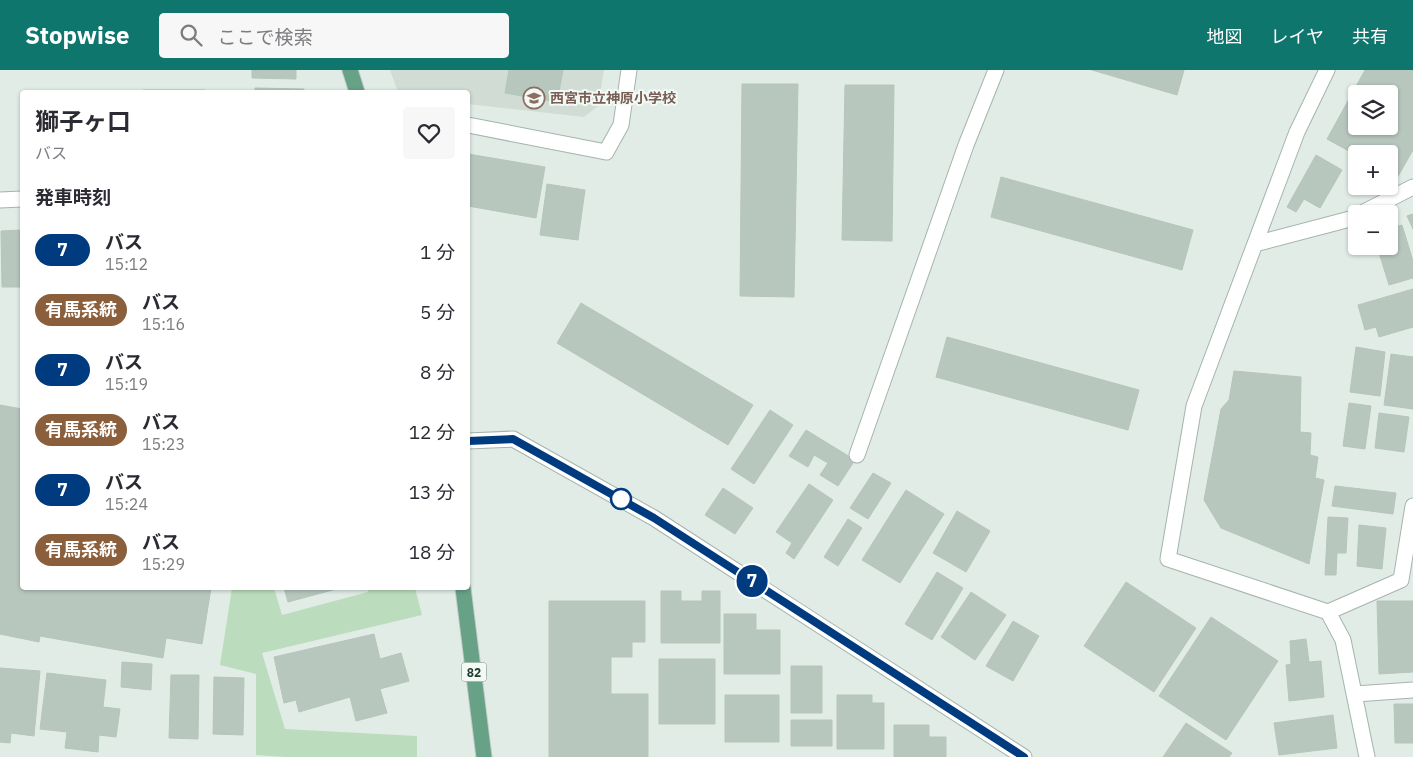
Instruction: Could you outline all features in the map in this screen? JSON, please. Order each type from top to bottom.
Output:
[{"type":"main road","points":[[350,70],[357,90]]},
{"type":"main road","name":"82","points":[[463,590],[484,757]]},
{"type":"street","points":[[470,125],[606,152],[621,125],[629,70]]},
{"type":"street","points":[[858,455],[963,154],[996,70]]},
{"type":"street","points":[[1327,70],[1297,132],[1194,406],[1168,559],[1328,612],[1401,580],[1413,506]]},
{"type":"street","points":[[1378,205],[1413,187]]},
{"type":"street","points":[[0,200],[20,199]]},
{"type":"street","points":[[1255,244],[1348,220]]},
{"type":"street","points":[[470,441],[513,439],[654,518],[1024,757]]},
{"type":"street","points":[[1328,612],[1343,640],[1367,757]]},
{"type":"street","points":[[1355,694],[1413,690]]},
{"type":"shaded area","name":"西宮市立神原小学校","points":[[390,70],[604,70],[598,106],[584,117],[470,104],[470,90],[397,90]]},
{"type":"green space","points":[[232,590],[275,590],[282,615],[368,592],[368,590],[416,590],[422,615],[262,653],[285,729],[417,736],[417,757],[285,757],[256,755],[256,674],[220,665]]},
{"type":"building","points":[[252,70],[296,70],[296,79],[252,78]]},
{"type":"building","points":[[509,70],[563,70],[557,102],[505,93]]},
{"type":"building","points":[[1092,70],[1184,70],[1177,95]]},
{"type":"building","points":[[1365,70],[1413,70],[1413,150],[1398,176],[1398,145],[1348,145],[1348,151],[1327,139],[1348,101],[1348,135],[1398,135],[1398,85],[1357,85]]},
{"type":"building","points":[[742,84],[798,84],[794,297],[740,296]]},
{"type":"building","points":[[845,85],[894,85],[892,241],[842,240]]},
{"type":"building","points":[[255,88],[304,89],[304,90],[255,90]]},
{"type":"building","points":[[470,154],[545,167],[536,218],[470,206]]},
{"type":"building","points":[[1316,155],[1342,170],[1320,208],[1304,199],[1296,212],[1287,207]]},
{"type":"building","points":[[1001,177],[1193,230],[1182,270],[991,217]]},
{"type":"building","points":[[547,184],[585,190],[578,240],[540,235]]},
{"type":"building","points":[[1413,214],[1413,229],[1407,216]]},
{"type":"building","points":[[1402,225],[1413,261],[1413,278],[1389,285],[1380,255],[1398,255],[1398,226]]},
{"type":"building","points":[[20,230],[20,287],[2,287],[1,231]]},
{"type":"building","points":[[1413,289],[1413,327],[1379,337],[1376,327],[1365,330],[1358,305]]},
{"type":"building","points":[[581,303],[753,405],[728,445],[557,343]]},
{"type":"building","points":[[947,337],[1139,390],[1128,430],[936,377]]},
{"type":"building","points":[[1356,347],[1385,352],[1380,396],[1350,392]]},
{"type":"building","points":[[1391,354],[1413,357],[1413,409],[1384,405]]},
{"type":"building","points":[[1234,371],[1301,377],[1300,432],[1311,433],[1310,455],[1318,457],[1315,478],[1324,480],[1309,564],[1221,528],[1204,500],[1221,409],[1229,400]]},
{"type":"building","points":[[1349,403],[1371,406],[1365,449],[1343,446]]},
{"type":"building","points":[[0,405],[20,409],[20,590],[211,590],[202,644],[166,638],[163,658],[40,636],[39,642],[0,634]]},
{"type":"building","points":[[770,410],[793,425],[754,484],[731,469]]},
{"type":"building","points":[[1379,413],[1409,417],[1404,452],[1375,448]]},
{"type":"building","points":[[806,430],[855,460],[838,486],[820,475],[828,463],[814,455],[808,467],[789,456]]},
{"type":"building","points":[[873,473],[891,483],[868,519],[850,508]]},
{"type":"building","points":[[809,484],[833,500],[794,559],[786,553],[792,543],[776,532]]},
{"type":"building","points":[[1335,486],[1396,493],[1393,514],[1332,506]]},
{"type":"building","points":[[723,488],[753,508],[735,534],[705,515]]},
{"type":"building","points":[[906,490],[944,514],[900,583],[862,560]]},
{"type":"building","points":[[957,511],[990,531],[966,572],[933,553]]},
{"type":"building","points":[[1328,517],[1348,518],[1346,553],[1337,553],[1336,575],[1325,575]]},
{"type":"building","points":[[848,519],[862,528],[838,566],[824,557]]},
{"type":"building","points":[[1359,525],[1386,528],[1382,569],[1357,566]]},
{"type":"building","points":[[937,572],[963,588],[932,640],[905,624]]},
{"type":"building","points":[[1126,582],[1196,628],[1154,692],[1084,646]]},
{"type":"building","points":[[285,590],[333,590],[288,602]]},
{"type":"building","points":[[661,591],[681,591],[681,601],[702,601],[702,591],[720,591],[720,643],[661,643]]},
{"type":"building","points":[[971,592],[1006,615],[975,660],[941,637]]},
{"type":"building","points":[[549,601],[645,601],[645,642],[632,642],[632,657],[611,657],[611,694],[648,694],[648,757],[549,757]]},
{"type":"building","points":[[1377,601],[1413,601],[1413,672],[1379,674]]},
{"type":"building","points":[[724,614],[756,614],[756,630],[780,630],[780,674],[724,674]]},
{"type":"building","points":[[1211,617],[1278,661],[1226,740],[1159,696]]},
{"type":"building","points":[[1013,621],[1039,636],[1013,681],[986,666]]},
{"type":"building","points":[[374,634],[380,659],[401,653],[409,681],[380,689],[387,713],[356,721],[350,697],[299,712],[296,700],[284,703],[274,657]]},
{"type":"building","points":[[1306,639],[1309,662],[1321,661],[1324,697],[1289,701],[1286,665],[1291,664],[1290,641]]},
{"type":"building","points":[[659,659],[715,659],[715,724],[659,724]]},
{"type":"building","points":[[122,662],[152,664],[151,690],[121,687]]},
{"type":"building","points":[[791,666],[822,666],[822,713],[791,713]]},
{"type":"building","points":[[0,668],[40,671],[34,736],[11,733],[10,743],[0,742]]},
{"type":"building","points":[[47,673],[106,680],[103,707],[120,709],[116,737],[99,735],[98,752],[65,748],[67,732],[40,729]]},
{"type":"building","points":[[171,675],[199,675],[198,739],[169,738]]},
{"type":"building","points":[[214,677],[244,678],[243,735],[213,734]]},
{"type":"building","points":[[725,695],[779,695],[779,742],[725,742]]},
{"type":"building","points":[[837,695],[872,695],[872,703],[884,703],[884,749],[837,749]]},
{"type":"building","points":[[1394,704],[1413,704],[1413,743],[1395,743]]},
{"type":"building","points":[[1333,715],[1337,748],[1279,755],[1274,723]]},
{"type":"building","points":[[791,720],[832,720],[832,746],[791,746]]},
{"type":"building","points":[[1186,723],[1232,753],[1229,757],[1163,757]]},
{"type":"building","points":[[894,725],[929,725],[929,737],[946,737],[946,757],[894,757]]},
{"type":"bus line","name":"7","points":[[470,441],[513,439],[654,518],[1024,757]]},
{"type":"place","name":"西宮市立神原小学校","points":[[534,98]]}]
